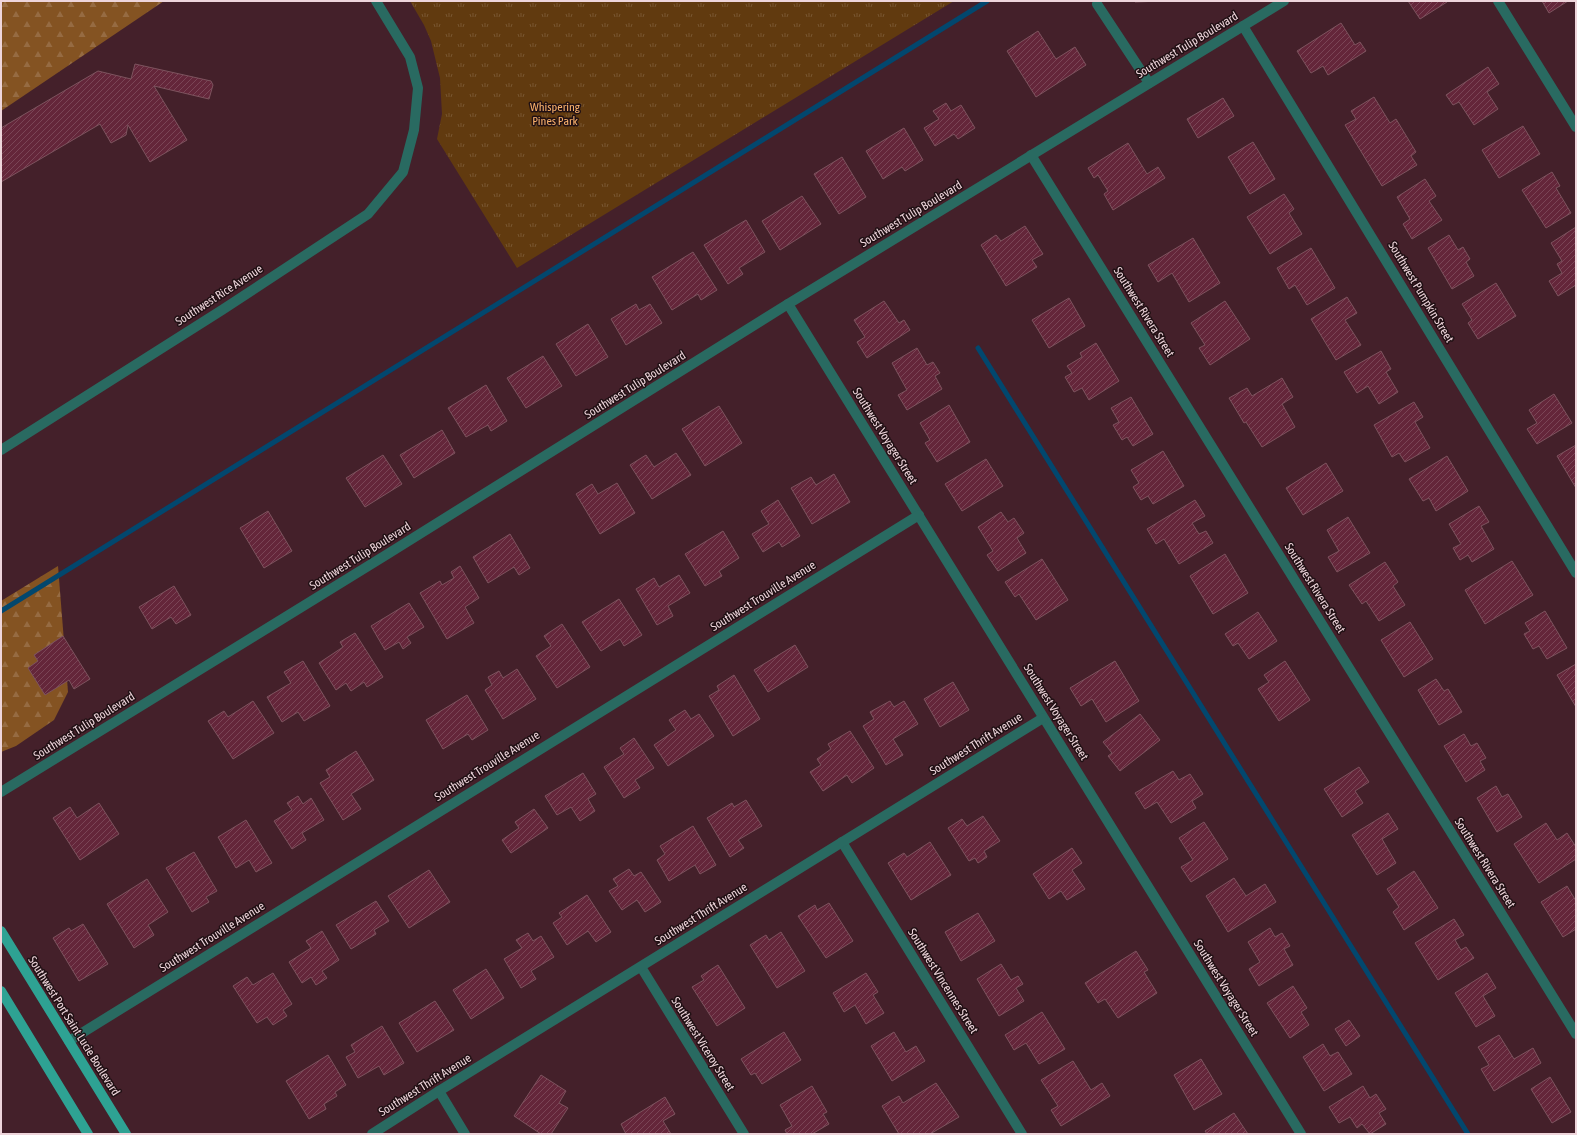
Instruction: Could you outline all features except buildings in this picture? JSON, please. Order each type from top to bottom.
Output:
[{"type":"main road","name":"Southwest Port Saint Lucie Boulevard","points":[[1,931],[126,1134]]},
{"type":"main road","points":[[1,991],[88,1134]]},
{"type":"street","name":"Southwest Rice Avenue","points":[[1,450],[222,310],[368,214],[403,172],[414,130],[418,88],[410,57],[376,1]]},
{"type":"street","name":"Southwest Tulip Boulevard","points":[[1,792],[386,555],[788,304],[1284,1]]},
{"type":"street","points":[[1498,1],[1576,127]]},
{"type":"street","points":[[1097,4],[1149,83]]},
{"type":"street","name":"Southwest Pumpkin Street","points":[[1243,26],[1576,573]]},
{"type":"street","name":"Southwest Rivera Street","points":[[1031,155],[1576,1034]]},
{"type":"street","name":"Southwest Voyager Street","points":[[788,304],[1301,1134]]},
{"type":"street","name":"Southwest Trouville Avenue","points":[[69,1041],[919,515]]},
{"type":"street","name":"Southwest Thrift Avenue","points":[[372,1134],[439,1091],[1043,718]]},
{"type":"street","name":"Southwest Vincennes Street","points":[[842,842],[1022,1134]]},
{"type":"street","name":"Southwest Viceroy Street","points":[[641,967],[744,1134]]},
{"type":"street","points":[[439,1091],[466,1134]]},
{"type":"green space","points":[[1,1],[164,1],[1,111]]},
{"type":"green space","name":"Whispering Pines Park","points":[[410,1],[954,1],[517,268],[437,139],[442,114],[440,78],[431,41],[424,25]]},
{"type":"green space","points":[[58,566],[68,692],[54,720],[16,746],[1,752],[1,601]]},
{"type":"waterway","points":[[1,611],[987,1]]},
{"type":"waterway","points":[[978,348],[1468,1134]]}]
